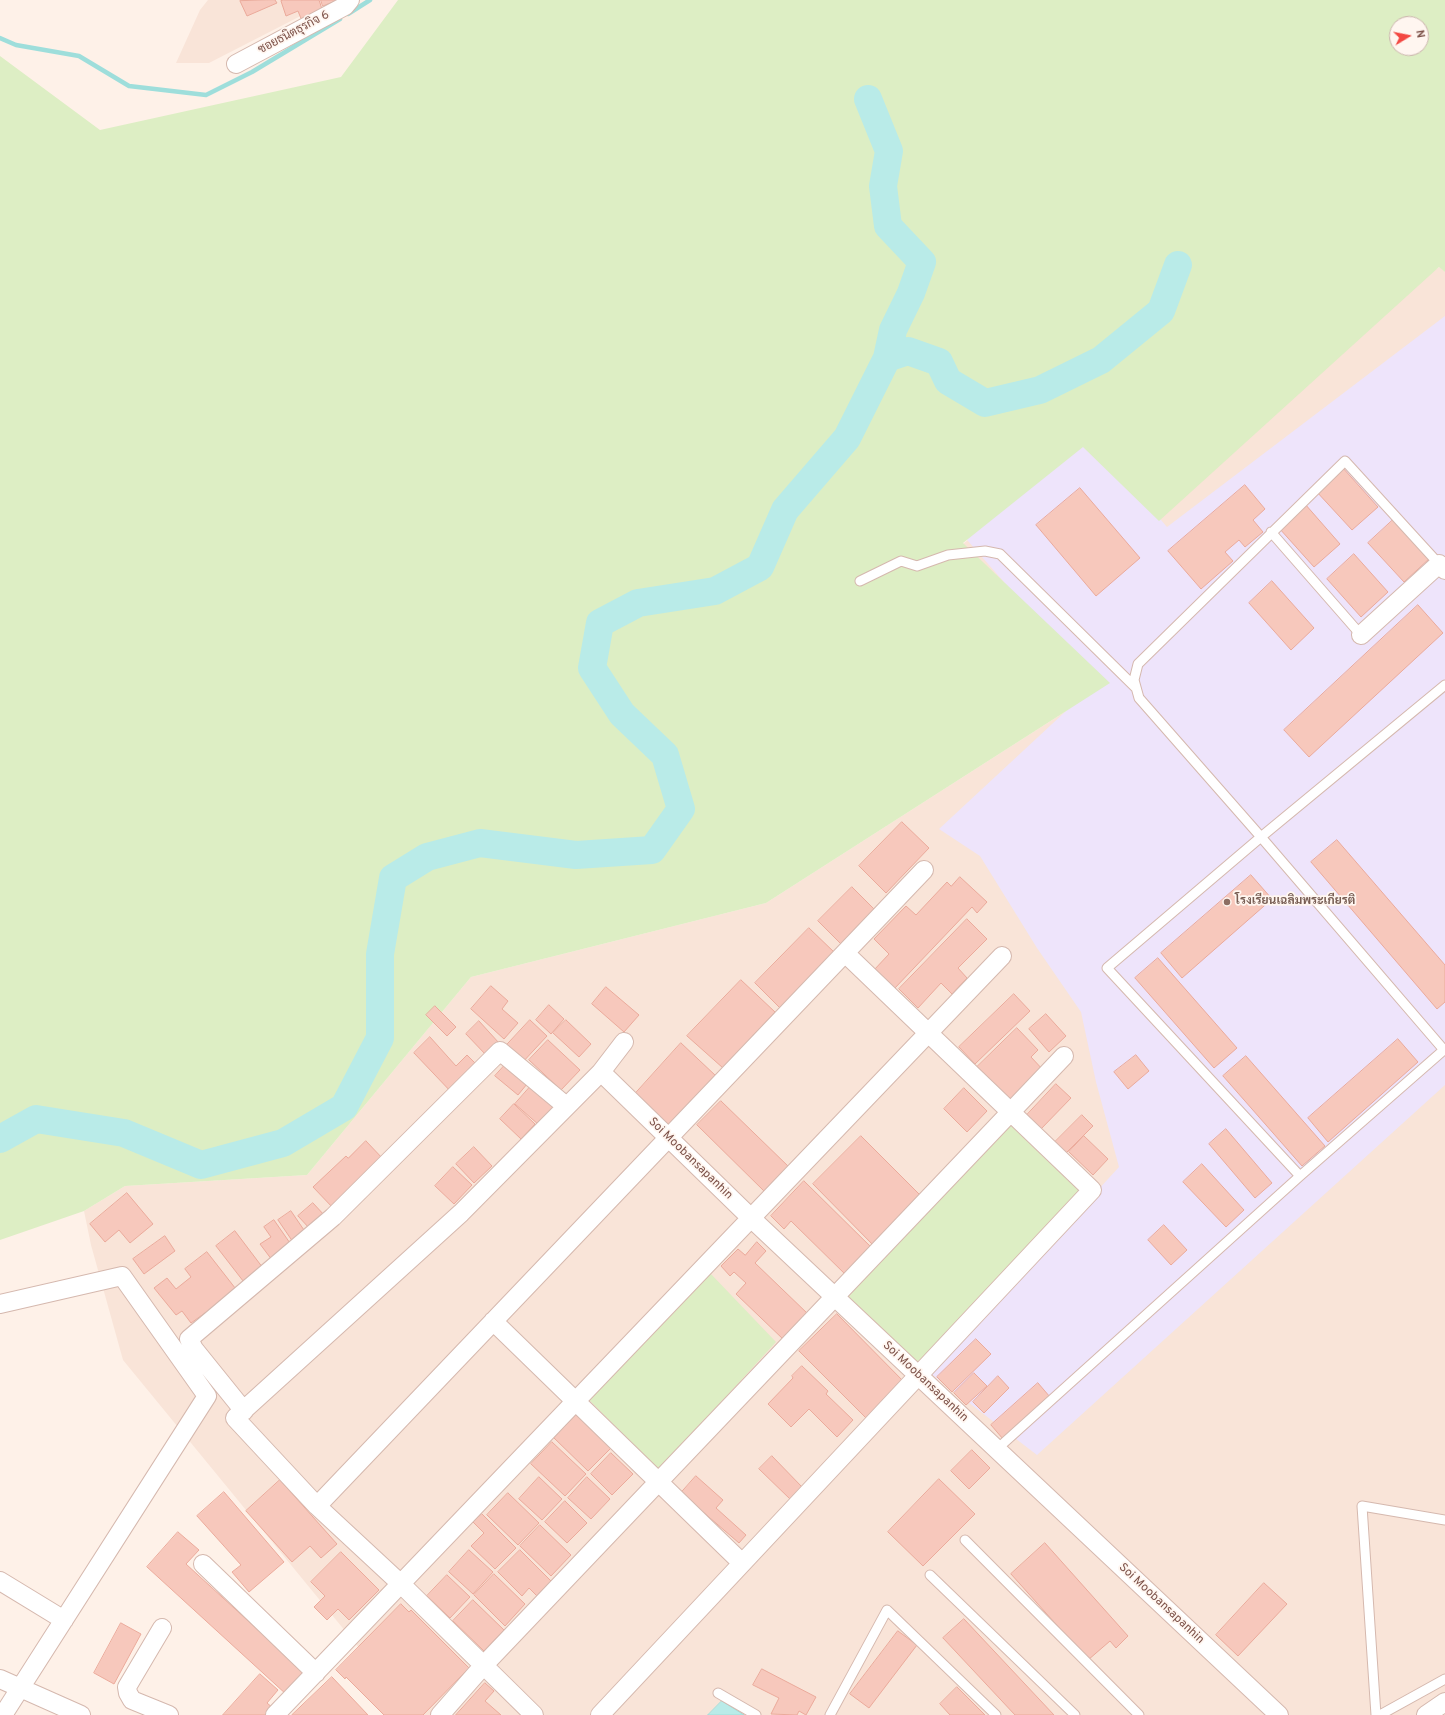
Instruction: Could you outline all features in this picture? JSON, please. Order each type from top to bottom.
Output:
[{"type":"street","name":"ซอยธนิตธุรกิจ 6","points":[[236,64],[345,6],[350,0]]},
{"type":"street","points":[[1361,635],[1442,567]]},
{"type":"street","points":[[317,1506],[924,870]]},
{"type":"street","points":[[600,1715],[1092,1190],[845,953]]},
{"type":"street","points":[[275,1715],[1002,956]]},
{"type":"street","points":[[534,1715],[401,1584],[317,1506],[235,1418],[461,1213],[601,1072],[624,1042]]},
{"type":"street","points":[[244,1411],[194,1349],[189,1339],[333,1217],[500,1051],[566,1106]]},
{"type":"street","points":[[440,1715],[483,1666],[1064,1056]]},
{"type":"street","name":"Soi Moobansapanhin","points":[[601,1072],[751,1218],[1279,1715]]},
{"type":"street","points":[[0,1304],[122,1276],[207,1396],[3,1715]]},
{"type":"street","points":[[493,1321],[742,1563]]},
{"type":"street","points":[[203,1564],[316,1673]]},
{"type":"street","points":[[0,1581],[64,1620]]},
{"type":"street","points":[[162,1628],[127,1687],[128,1693],[132,1700],[169,1715]]},
{"type":"street","points":[[0,1679],[81,1715]]},
{"type":"street","points":[[1426,1715],[1445,1702]]},
{"type":"lane","points":[[997,1450],[1300,1176],[1445,1049],[1138,698],[1134,680],[1138,664],[1270,532],[1345,461],[1442,567]]},
{"type":"lane","points":[[1270,532],[1361,635]]},
{"type":"lane","points":[[860,581],[901,561],[917,566],[948,555],[985,551],[1000,554],[1137,689]]},
{"type":"lane","points":[[1300,1176],[1107,968],[1261,837],[1445,685]]},
{"type":"lane","points":[[1376,1715],[1362,1506],[1445,1520]]},
{"type":"lane","points":[[965,1540],[1138,1715]]},
{"type":"lane","points":[[930,1575],[1075,1715]]},
{"type":"lane","points":[[830,1715],[887,1610],[996,1715]]},
{"type":"lane","points":[[1380,1715],[1445,1679]]},
{"type":"lane","points":[[718,1693],[756,1715]]},
{"type":"shaded area","points":[[208,0],[328,0],[324,4],[209,63],[176,63],[200,10]]},
{"type":"shaded area","points":[[1440,267],[1445,272],[1445,1715],[414,1715],[123,1360],[91,1245],[84,1211],[125,1186],[307,1175],[471,977],[766,903],[1110,683],[963,544],[1083,447]]},
{"type":"shaded area","name":"โรงเรียนเฉลิมพระเกียรติ","points":[[1445,316],[1445,1085],[1037,1455],[930,1373],[1119,1167],[1096,1082],[1081,1012],[1037,948],[980,856],[939,829],[1094,685],[961,533],[1087,433],[1167,527]]},
{"type":"green space","points":[[398,0],[1445,0],[1445,272],[1439,267],[1159,521],[1083,447],[963,543],[1110,683],[766,903],[471,977],[307,1175],[125,1186],[84,1211],[0,1240],[0,56],[100,130],[341,77]]},
{"type":"green space","points":[[1012,1122],[1082,1190],[917,1363],[846,1296]]},
{"type":"green space","points":[[710,1273],[776,1342],[659,1470],[589,1400]]},
{"type":"water","points":[[722,1701],[744,1715],[708,1715]]},
{"type":"building","points":[[275,0],[277,3],[247,16],[240,1]]},
{"type":"building","points":[[319,0],[323,12],[302,21],[298,11],[286,16],[281,1]]},
{"type":"building","points":[[321,0],[338,0],[323,6]]},
{"type":"building","points":[[1342,467],[1378,507],[1352,530],[1316,491]]},
{"type":"building","points":[[1245,485],[1265,509],[1253,520],[1263,532],[1245,547],[1239,540],[1225,552],[1233,561],[1201,589],[1168,551]]},
{"type":"building","points":[[1080,488],[1140,558],[1096,596],[1036,525]]},
{"type":"building","points":[[1305,504],[1340,544],[1314,567],[1279,528]]},
{"type":"building","points":[[1394,519],[1430,558],[1404,582],[1368,543]]},
{"type":"building","points":[[1354,554],[1388,592],[1361,617],[1327,579]]},
{"type":"building","points":[[1272,581],[1314,628],[1291,650],[1249,603]]},
{"type":"building","points":[[1418,605],[1443,633],[1309,757],[1284,730]]},
{"type":"building","points":[[902,822],[929,848],[886,893],[859,866]]},
{"type":"building","points":[[1337,840],[1445,965],[1445,1002],[1437,1009],[1311,862]]},
{"type":"building","points":[[1251,875],[1272,899],[1182,978],[1161,953]]},
{"type":"building","points":[[960,877],[987,902],[977,913],[972,907],[894,989],[874,970],[889,954],[874,939],[906,906],[916,915],[947,882],[951,886]]},
{"type":"building","points":[[852,887],[875,910],[841,944],[818,921]]},
{"type":"building","points":[[967,919],[987,939],[958,968],[967,978],[952,994],[941,983],[918,1008],[899,989]]},
{"type":"building","points":[[809,928],[835,953],[781,1009],[755,983]]},
{"type":"building","points":[[1158,958],[1237,1048],[1214,1068],[1135,978]]},
{"type":"building","points":[[741,980],[775,1012],[723,1068],[687,1036]]},
{"type":"building","points":[[491,986],[508,1001],[502,1009],[518,1023],[504,1039],[471,1009]]},
{"type":"building","points":[[606,987],[639,1015],[624,1032],[592,1004]]},
{"type":"building","points":[[1014,994],[1030,1011],[975,1064],[959,1047]]},
{"type":"building","points":[[549,1005],[564,1019],[551,1034],[536,1020]]},
{"type":"building","points":[[435,1006],[456,1027],[447,1036],[426,1015]]},
{"type":"building","points":[[1046,1014],[1066,1036],[1049,1052],[1029,1029]]},
{"type":"building","points":[[530,1020],[547,1036],[521,1064],[504,1048]]},
{"type":"building","points":[[566,1020],[591,1044],[579,1057],[553,1033]]},
{"type":"building","points":[[479,1021],[499,1043],[486,1055],[466,1034]]},
{"type":"building","points":[[1017,1028],[1038,1050],[1031,1057],[1044,1071],[1010,1104],[976,1068]]},
{"type":"building","points":[[430,1037],[456,1066],[467,1055],[481,1069],[454,1095],[414,1053]]},
{"type":"building","points":[[1398,1039],[1418,1062],[1328,1142],[1308,1118]]},
{"type":"building","points":[[548,1040],[580,1070],[561,1090],[529,1060]]},
{"type":"building","points":[[681,1043],[716,1076],[670,1127],[635,1094]]},
{"type":"building","points":[[1136,1055],[1149,1071],[1128,1089],[1114,1072]]},
{"type":"building","points":[[1246,1056],[1325,1146],[1302,1166],[1223,1076]]},
{"type":"building","points":[[505,1065],[527,1084],[518,1095],[495,1076]]},
{"type":"building","points":[[1056,1084],[1071,1098],[1040,1130],[1026,1116]]},
{"type":"building","points":[[530,1087],[554,1108],[539,1125],[515,1104]]},
{"type":"building","points":[[964,1088],[987,1111],[967,1132],[944,1109]]},
{"type":"building","points":[[721,1101],[789,1167],[765,1192],[697,1125]]},
{"type":"building","points":[[514,1104],[535,1124],[521,1139],[500,1119]]},
{"type":"building","points":[[1082,1115],[1093,1126],[1066,1153],[1055,1142]]},
{"type":"building","points":[[1226,1129],[1272,1183],[1255,1198],[1209,1144]]},
{"type":"building","points":[[861,1136],[922,1197],[875,1247],[813,1184]]},
{"type":"building","points":[[1084,1136],[1108,1159],[1093,1175],[1069,1152]]},
{"type":"building","points":[[366,1141],[384,1160],[334,1209],[313,1187],[346,1156],[348,1158]]},
{"type":"building","points":[[474,1147],[492,1166],[474,1183],[456,1164]]},
{"type":"building","points":[[1202,1164],[1244,1210],[1226,1227],[1183,1182]]},
{"type":"building","points":[[453,1167],[472,1185],[454,1204],[435,1186]]},
{"type":"building","points":[[804,1181],[874,1250],[848,1277],[791,1221],[784,1229],[771,1216]]},
{"type":"building","points":[[127,1193],[153,1224],[130,1243],[119,1230],[105,1242],[90,1224]]},
{"type":"building","points":[[313,1203],[325,1216],[310,1229],[298,1216]]},
{"type":"building","points":[[291,1211],[306,1233],[293,1242],[278,1220]]},
{"type":"building","points":[[274,1220],[292,1246],[272,1260],[260,1244],[271,1237],[264,1227]]},
{"type":"building","points":[[1164,1225],[1187,1250],[1171,1265],[1148,1240]]},
{"type":"building","points":[[235,1231],[266,1272],[247,1286],[216,1246]]},
{"type":"building","points":[[165,1236],[175,1251],[144,1274],[133,1259]]},
{"type":"building","points":[[757,1242],[766,1251],[755,1263],[808,1314],[784,1340],[736,1294],[746,1283],[734,1272],[730,1276],[721,1266],[738,1249],[745,1255]]},
{"type":"building","points":[[207,1252],[239,1293],[208,1317],[205,1313],[191,1323],[182,1311],[176,1315],[154,1288],[167,1278],[176,1289],[191,1277],[185,1269]]},
{"type":"building","points":[[837,1314],[906,1384],[869,1421],[799,1351]]},
{"type":"building","points":[[976,1339],[991,1354],[952,1392],[937,1377]]},
{"type":"building","points":[[802,1366],[828,1391],[826,1394],[853,1420],[837,1437],[809,1409],[791,1427],[768,1404],[793,1378],[792,1376]]},
{"type":"building","points":[[974,1373],[987,1386],[966,1405],[954,1393]]},
{"type":"building","points":[[998,1376],[1009,1388],[984,1413],[973,1402]]},
{"type":"building","points":[[1038,1383],[1050,1397],[1003,1439],[991,1425]]},
{"type":"building","points":[[577,1414],[612,1447],[588,1471],[554,1438]]},
{"type":"building","points":[[552,1442],[586,1474],[565,1496],[531,1464]]},
{"type":"building","points":[[972,1450],[990,1468],[969,1489],[951,1471]]},
{"type":"building","points":[[611,1453],[633,1474],[612,1495],[591,1474]]},
{"type":"building","points":[[772,1456],[802,1487],[790,1499],[759,1469]]},
{"type":"building","points":[[696,1476],[723,1500],[716,1508],[746,1535],[739,1543],[681,1493]]},
{"type":"building","points":[[539,1477],[562,1499],[542,1520],[519,1499]]},
{"type":"building","points":[[587,1477],[610,1499],[591,1519],[568,1498]]},
{"type":"building","points":[[939,1479],[975,1514],[923,1566],[888,1532]]},
{"type":"building","points":[[280,1480],[337,1544],[321,1558],[310,1546],[292,1562],[246,1511]]},
{"type":"building","points":[[224,1492],[284,1562],[249,1592],[232,1572],[241,1565],[197,1516]]},
{"type":"building","points":[[508,1493],[539,1523],[518,1545],[487,1515]]},
{"type":"building","points":[[565,1501],[587,1523],[567,1543],[545,1522]]},
{"type":"building","points":[[482,1514],[516,1548],[495,1569],[471,1546],[484,1533],[473,1522]]},
{"type":"building","points":[[540,1525],[571,1555],[551,1576],[520,1546]]},
{"type":"building","points":[[178,1532],[199,1550],[186,1564],[306,1674],[287,1695],[147,1567]]},
{"type":"building","points":[[1045,1543],[1128,1636],[1116,1648],[1110,1641],[1088,1660],[1011,1574]]},
{"type":"building","points":[[469,1550],[493,1572],[473,1594],[449,1572]]},
{"type":"building","points":[[520,1550],[551,1581],[537,1596],[529,1588],[522,1596],[498,1572]]},
{"type":"building","points":[[341,1552],[379,1590],[349,1620],[338,1609],[327,1620],[314,1607],[325,1596],[311,1582]]},
{"type":"building","points":[[494,1574],[525,1604],[505,1626],[474,1595]]},
{"type":"building","points":[[447,1575],[470,1597],[450,1618],[427,1596]]},
{"type":"building","points":[[1264,1583],[1287,1604],[1238,1656],[1216,1635]]},
{"type":"building","points":[[473,1600],[504,1630],[484,1651],[453,1621]]},
{"type":"building","points":[[401,1604],[409,1612],[411,1610],[469,1668],[423,1715],[384,1715],[346,1677],[345,1679],[336,1670]]},
{"type":"building","points":[[964,1619],[1054,1715],[1015,1715],[943,1638]]},
{"type":"building","points":[[121,1623],[141,1634],[114,1684],[94,1673]]},
{"type":"building","points":[[898,1631],[917,1645],[869,1708],[850,1694]]},
{"type":"building","points":[[762,1669],[816,1697],[806,1715],[799,1711],[797,1715],[771,1714],[779,1698],[753,1685]]},
{"type":"building","points":[[260,1674],[278,1690],[267,1703],[273,1708],[266,1715],[223,1715]]},
{"type":"building","points":[[332,1677],[368,1715],[292,1715]]},
{"type":"building","points":[[485,1683],[494,1691],[485,1701],[501,1715],[456,1715]]},
{"type":"building","points":[[957,1687],[985,1715],[950,1715],[940,1704]]},
{"type":"waterway","points":[[348,14],[370,0]]},
{"type":"waterway","points":[[0,38],[16,45],[79,56],[129,86],[206,95],[252,72],[340,19]]},
{"type":"waterway","points":[[868,99],[889,151],[883,186],[888,226],[922,262],[911,293],[893,330],[887,358]]},
{"type":"waterway","points":[[0,1139],[36,1119],[124,1133],[201,1165],[283,1143],[344,1107],[380,1038],[380,954],[393,878],[427,857],[480,843],[576,855],[652,850],[681,809],[665,755],[622,714],[592,668],[600,623],[638,603],[715,591],[760,567],[785,510],[847,438],[887,358],[908,351],[939,362],[948,381],[985,403],[1040,390],[1101,360],[1161,311],[1178,265]]},
{"type":"place","name":"โรงเรียนเฉลิมพระเกียรติ","points":[[1227,902]]}]
